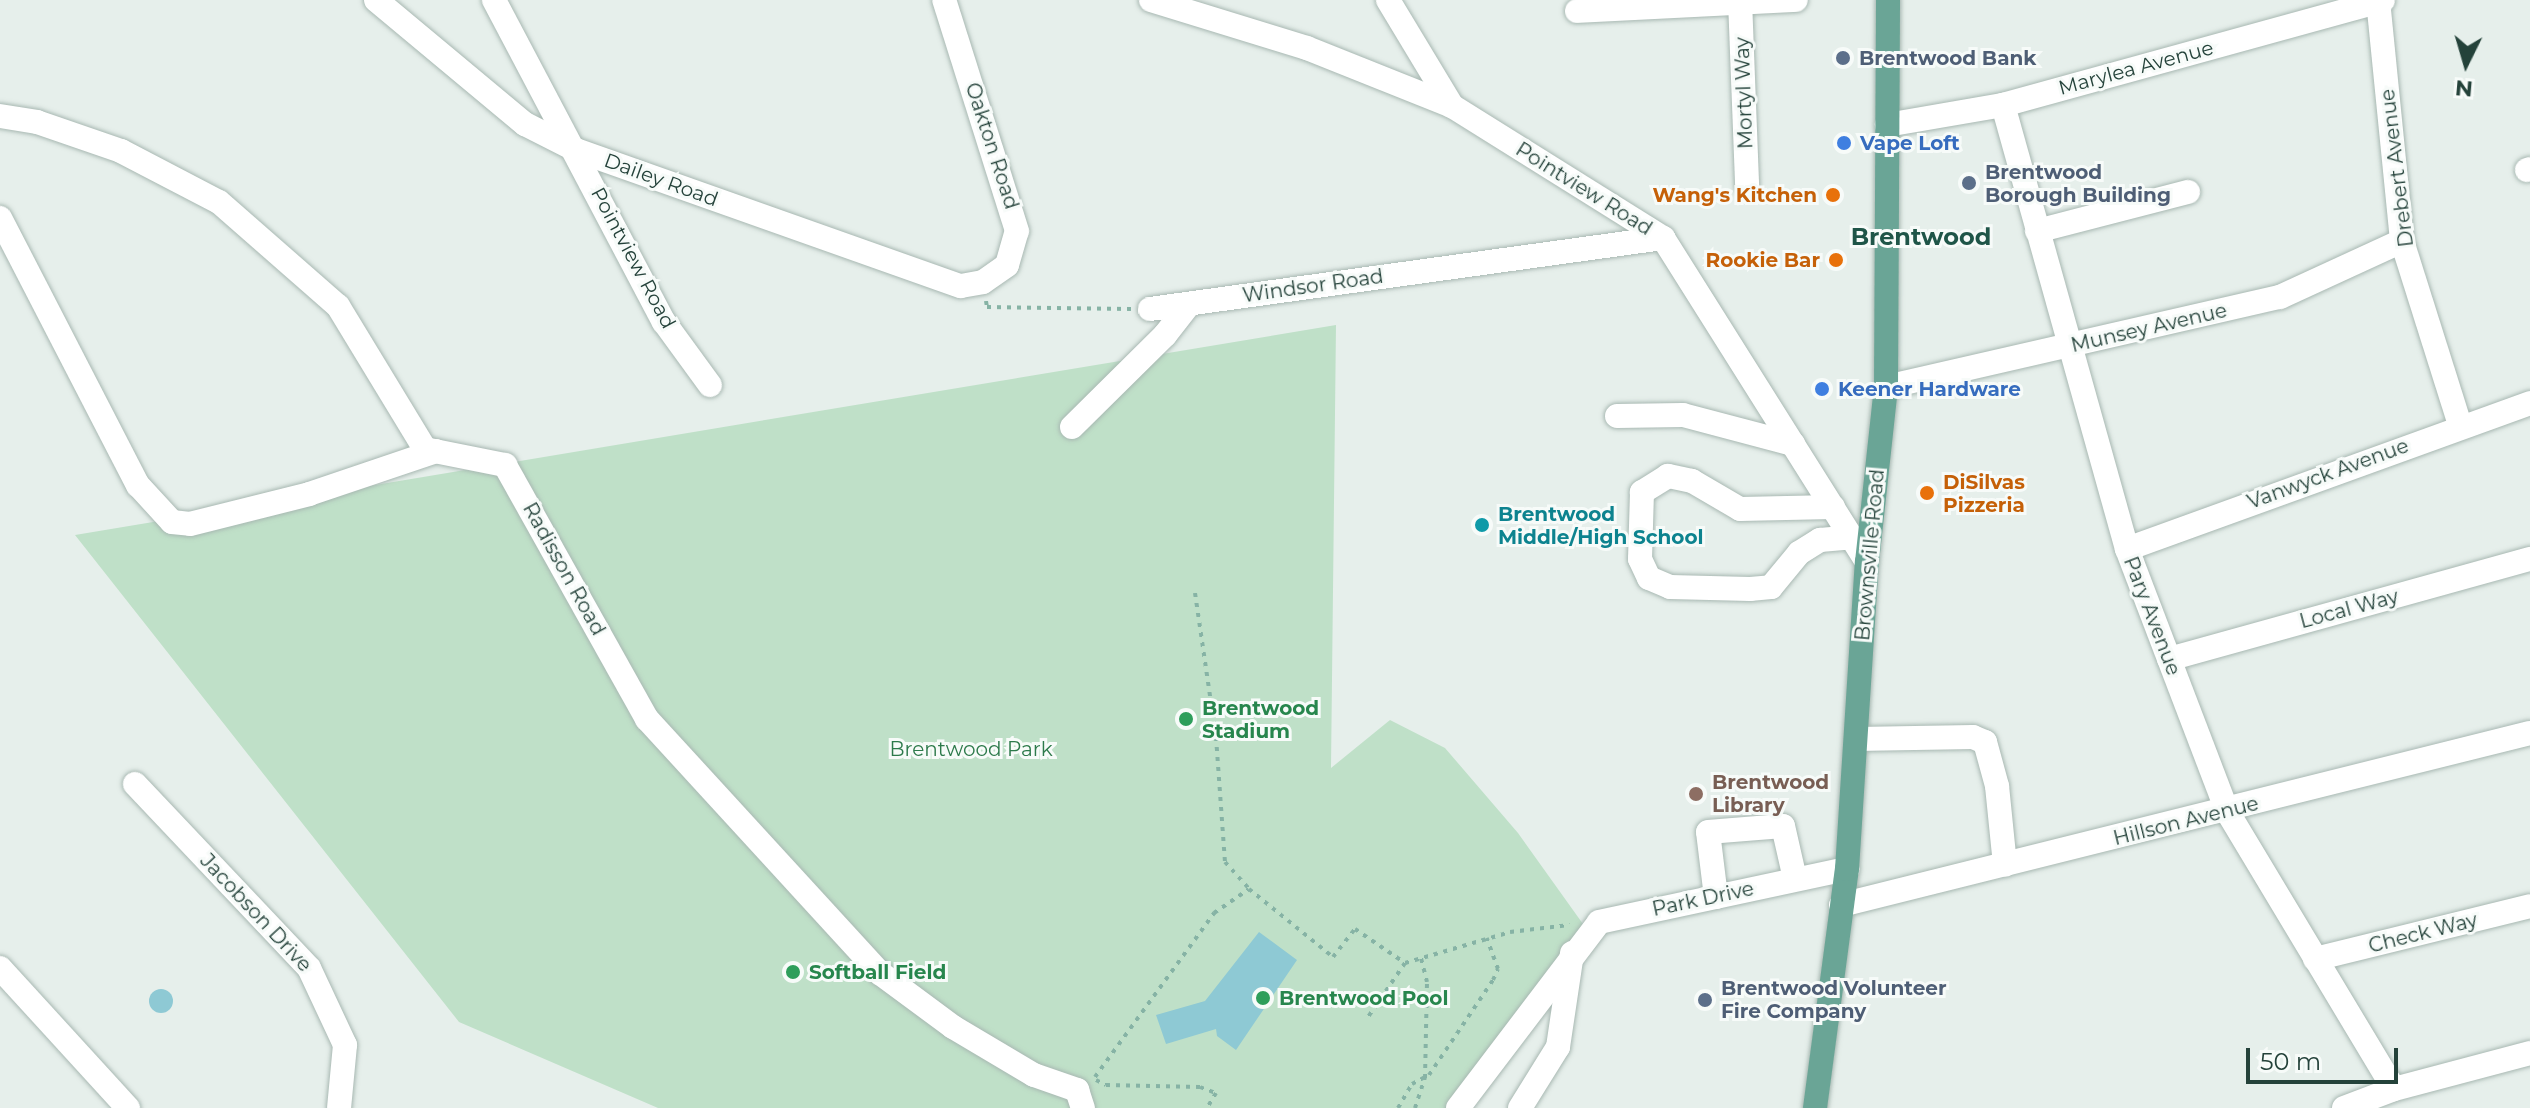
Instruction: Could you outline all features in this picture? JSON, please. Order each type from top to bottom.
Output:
[{"type":"main road","name":"Brownsville Road","points":[[1815,1108],[1847,869],[1867,562],[1886,387],[1888,0]]},
{"type":"street","name":"Dailey Road","points":[[376,0],[525,124],[576,150],[942,281],[961,286],[983,282]]},
{"type":"street","name":"Pointview Road","points":[[494,0],[576,150],[664,322],[710,385]]},
{"type":"street","name":"Oakton Road","points":[[944,0],[1017,231],[1007,265],[983,282]]},
{"type":"street","name":"Pointview Road","points":[[1151,0],[1307,48],[1452,106],[1663,238],[1867,562]]},
{"type":"street","points":[[1388,0],[1452,106]]},
{"type":"street","points":[[1577,11],[1796,0]]},
{"type":"street","name":"Marylea Avenue","points":[[1887,125],[2003,105],[2380,1]]},
{"type":"street","name":"Drebert Avenue","points":[[2380,1],[2402,241],[2460,425]]},
{"type":"street","name":"Mortyl Way","points":[[1740,2],[1747,186]]},
{"type":"street","name":"Pary Avenue","points":[[2003,105],[2068,347],[2127,549],[2227,811],[2394,1089]]},
{"type":"street","points":[[0,116],[37,122],[121,151],[219,202],[338,306],[425,449],[436,451]]},
{"type":"street","points":[[2037,231],[2188,192]]},
{"type":"street","points":[[0,218],[127,463],[158,511],[172,522],[190,524],[322,490],[436,451]]},
{"type":"street","name":"Windsor Road","points":[[1150,309],[1663,238]]},
{"type":"street","name":"Munsey Avenue","points":[[1886,387],[2280,297],[2402,241]]},
{"type":"street","points":[[1072,427],[1165,335],[1189,304]]},
{"type":"street","name":"Vanwyck Avenue","points":[[2127,549],[2460,425],[2530,403]]},
{"type":"street","points":[[1617,416],[1683,415],[1793,444]]},
{"type":"street","name":"Radisson Road","points":[[436,451],[505,465],[647,719],[880,973],[953,1027],[1034,1075],[1084,1092]]},
{"type":"street","points":[[1833,507],[1740,509],[1692,481],[1668,476],[1642,492],[1640,559],[1649,578],[1670,587],[1771,587],[1799,553],[1820,540],[1852,537]]},
{"type":"street","name":"Local Way","points":[[2169,659],[2530,559]]},
{"type":"street","name":"Hillson Avenue","points":[[1841,905],[2530,733]]},
{"type":"street","points":[[1856,739],[1973,737],[1985,742],[1997,786],[2005,865]]},
{"type":"street","name":"Jacobson Drive","points":[[135,784],[309,968],[333,1010],[345,1045],[339,1108]]},
{"type":"street","points":[[1716,897],[1708,832],[1783,826],[1795,879]]},
{"type":"street","name":"Park Drive","points":[[1599,922],[1847,869]]},
{"type":"street","name":"Check Way","points":[[2315,959],[2530,906]]},
{"type":"street","points":[[1458,1108],[1572,953],[1599,922]]},
{"type":"street","points":[[1520,1108],[1558,1047],[1572,953]]},
{"type":"street","points":[[0,968],[128,1108]]},
{"type":"street","points":[[2344,1108],[2394,1089],[2530,1053]]},
{"type":"path","points":[[983,282],[987,307],[1150,309]]},
{"type":"path","points":[[1195,593],[1216,737],[1225,862],[1249,889],[1333,957],[1355,929],[1405,963]]},
{"type":"path","points":[[1084,1092],[1214,913],[1249,889]]},
{"type":"path","points":[[1366,1020],[1405,963],[1487,938],[1599,922]]},
{"type":"path","points":[[1415,1108],[1425,1078],[1498,969],[1487,938]]},
{"type":"path","points":[[1421,958],[1427,982],[1425,1078]]},
{"type":"path","points":[[1398,1108],[1412,1084],[1425,1078]]},
{"type":"path","points":[[1084,1092],[1106,1085],[1200,1087],[1216,1093],[1207,1108]]},
{"type":"green space","name":"Brentwood Park","points":[[1336,325],[1331,768],[1390,720],[1445,748],[1518,833],[1588,931],[1451,1108],[658,1108],[459,1022],[75,535]]},
{"type":"water","name":"Brentwood Pool","points":[[1259,932],[1297,960],[1236,1050],[1217,1036],[1216,1029],[1166,1044],[1156,1015],[1205,1001]]},
{"type":"water","points":[[161,989],[170,992],[173,1001],[170,1010],[161,1013],[152,1010],[149,1001],[152,992]]},
{"type":"place","name":"Brentwood Bank","points":[[1843,58]]},
{"type":"place","name":"Vape Loft","points":[[1844,143]]},
{"type":"place","name":"Brentwood Borough Building","points":[[1969,183]]},
{"type":"place","name":"Wang's Kitchen","points":[[1833,195]]},
{"type":"place","name":"Rookie Bar","points":[[1836,260]]},
{"type":"place","name":"Keener Hardware","points":[[1822,389]]},
{"type":"place","name":"DiSilvas Pizzeria","points":[[1927,493]]},
{"type":"place","name":"Brentwood Middle/High School","points":[[1482,525]]},
{"type":"place","name":"Brentwood Stadium","points":[[1186,719]]},
{"type":"place","name":"Brentwood Library","points":[[1696,794]]},
{"type":"place","name":"Softball Field","points":[[793,972]]},
{"type":"place","name":"Brentwood Pool","points":[[1263,998]]},
{"type":"place","name":"Brentwood Volunteer Fire Company","points":[[1705,1000]]},
{"type":"district","name":"Brentwood","points":[[1921,237]]}]
